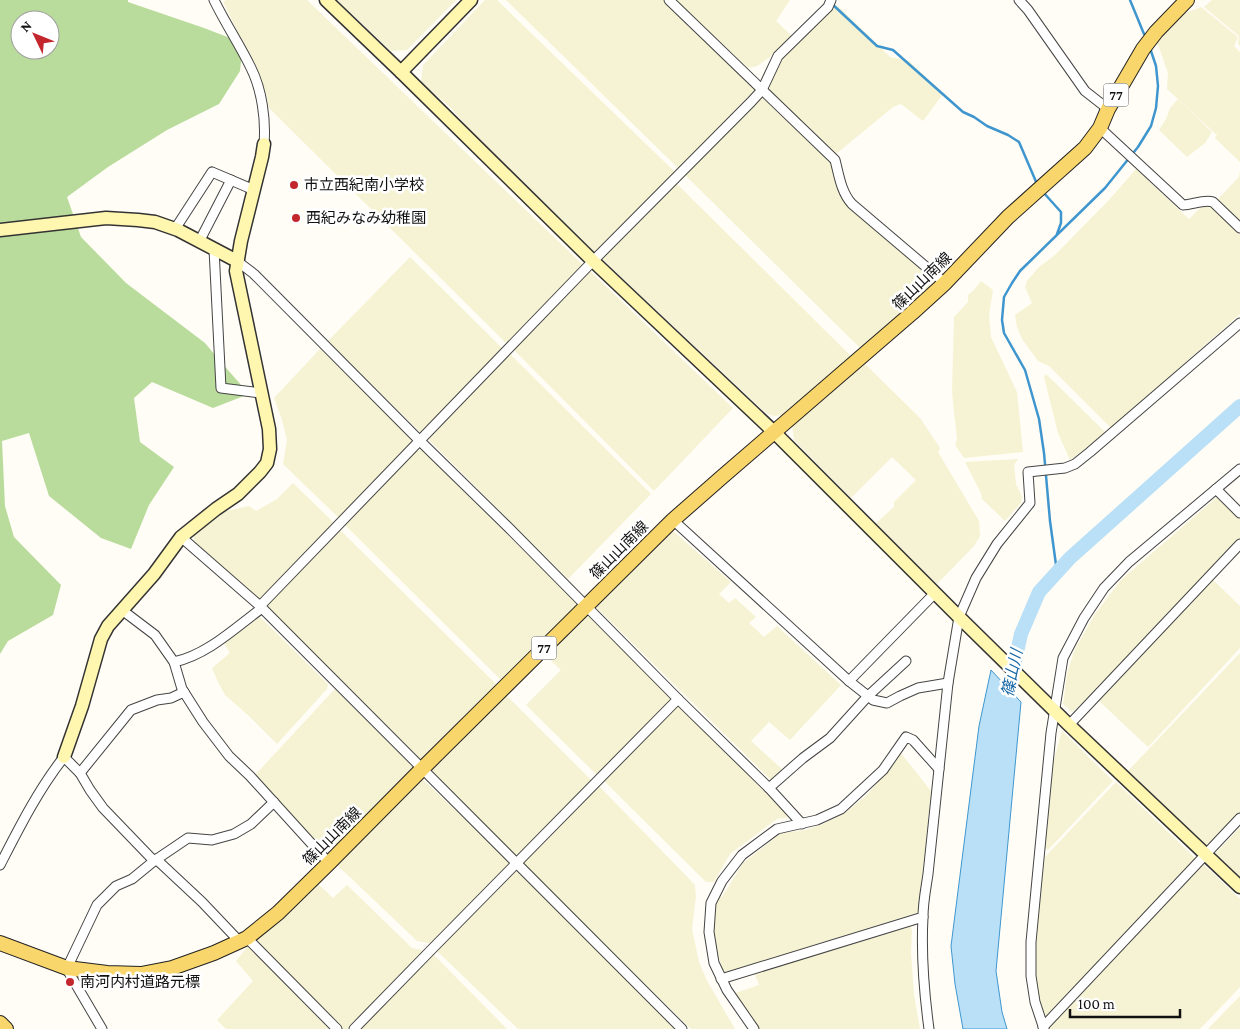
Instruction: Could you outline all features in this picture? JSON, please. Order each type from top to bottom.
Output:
[{"type":"main road","name":"篠山山南線","points":[[0,943],[68,968],[107,973],[141,974],[172,968],[214,953],[243,940],[278,913],[673,520],[912,314],[945,283],[1008,217],[1085,148],[1100,128],[1108,109],[1143,49],[1156,32],[1187,0]]},
{"type":"main road","points":[[0,1023],[6,1029]]},
{"type":"street","points":[[0,866],[24,818],[49,776],[64,757],[82,706],[101,639],[108,626],[154,574],[181,537],[238,494],[260,472],[267,462],[270,449],[269,429],[236,271],[241,241],[262,157],[265,129],[264,116],[252,69],[214,0]]},
{"type":"street","points":[[326,0],[402,72],[593,261],[774,432],[1069,725],[1240,887]]},
{"type":"street","points":[[402,72],[471,0]]},
{"type":"street","points":[[669,0],[835,160],[847,198],[945,283]]},
{"type":"street","points":[[174,662],[188,659],[204,651],[261,607],[593,261],[762,90],[778,56],[828,7],[831,0]]},
{"type":"street","points":[[1020,0],[1085,91],[1108,109]]},
{"type":"street","points":[[1100,128],[1183,205],[1191,205],[1208,200],[1213,202],[1240,228]]},
{"type":"street","points":[[175,229],[212,172],[254,190]]},
{"type":"street","points":[[199,242],[231,180]]},
{"type":"street","points":[[0,230],[106,218],[155,222],[175,229],[237,261],[254,274],[769,788],[802,824]]},
{"type":"street","points":[[214,250],[221,388],[261,393]]},
{"type":"street","points":[[930,1029],[925,1002],[922,916],[948,682],[962,620],[976,578],[997,544],[1030,503],[1028,472],[1060,469],[1075,464],[1240,322]]},
{"type":"street","points":[[1240,469],[1129,562],[1104,588],[1084,618],[1063,658],[1053,708],[1030,942],[1031,976],[1035,1002],[1043,1028],[1240,818]]},
{"type":"street","points":[[1216,490],[1240,513]]},
{"type":"street","points":[[673,520],[849,681],[873,700],[887,703],[918,688],[948,682]]},
{"type":"street","points":[[181,537],[261,607],[682,1029]]},
{"type":"street","points":[[1069,725],[1240,544]]},
{"type":"street","points":[[849,681],[935,593]]},
{"type":"street","points":[[122,610],[156,635],[174,662],[182,689],[203,722],[229,756],[250,776],[329,863]]},
{"type":"street","points":[[769,788],[803,758],[830,738],[868,696],[906,662]]},
{"type":"street","points":[[80,773],[130,710],[157,700],[171,698],[184,692]]},
{"type":"street","points":[[354,1029],[678,699]]},
{"type":"street","points":[[754,1029],[727,990],[714,963],[708,932],[711,903],[722,881],[742,855],[777,829],[816,820],[841,809],[883,770],[906,737],[914,740],[939,769]]},
{"type":"street","points":[[64,757],[80,773],[103,808],[155,860],[337,1029]]},
{"type":"street","points":[[102,1029],[68,971],[97,905],[116,886],[132,879],[155,860],[188,838],[212,840],[234,834],[251,824],[274,802]]},
{"type":"street","points":[[721,979],[922,916]]},
{"type":"shaded area","points":[[226,0],[307,0],[583,265],[508,345],[269,108],[266,94],[256,69],[223,2]]},
{"type":"shaded area","points":[[337,0],[456,0],[407,50],[391,51]]},
{"type":"shaded area","points":[[485,0],[497,0],[676,173],[595,254],[468,128],[451,108],[421,82],[423,65]]},
{"type":"shaded area","points":[[506,0],[664,0],[756,90],[679,169]]},
{"type":"shaded area","points":[[676,0],[790,0],[776,21],[792,36],[770,57],[757,66],[748,68]]},
{"type":"shaded area","points":[[1212,0],[1240,0],[1240,46],[1238,44],[1239,36],[1204,7]]},
{"type":"shaded area","points":[[837,5],[890,57],[909,61],[943,94],[923,121],[901,104],[893,107],[836,154],[768,90],[779,62]]},
{"type":"shaded area","points":[[1201,7],[1238,37],[1234,46],[1240,52],[1240,162],[1215,138],[1217,135],[1167,89],[1168,73],[1156,42],[1178,16]]},
{"type":"shaded area","points":[[761,95],[831,163],[844,202],[936,280],[934,285],[860,348],[685,175]]},
{"type":"shaded area","points":[[1178,99],[1212,132],[1205,143],[1187,157],[1159,130],[1170,108]]},
{"type":"shaded area","points":[[1136,169],[1189,219],[1202,206],[1208,204],[1240,234],[1240,314],[1111,428],[1049,366],[1038,361],[1022,339],[1015,315],[1032,303],[1025,287],[1027,281],[1039,267],[1055,255],[1109,200]]},
{"type":"shaded area","points":[[1240,170],[1240,221],[1217,200],[1239,177]]},
{"type":"shaded area","points":[[675,182],[852,357],[784,415],[775,416],[767,414],[602,259]]},
{"type":"shaded area","points":[[410,257],[504,350],[423,435],[328,341]]},
{"type":"shaded area","points":[[590,271],[733,408],[654,491],[513,349]]},
{"type":"shaded area","points":[[981,281],[993,290],[989,315],[991,337],[1017,392],[1023,452],[964,458],[955,445],[957,440],[952,392],[954,317],[968,302],[968,295]]},
{"type":"shaded area","points":[[320,349],[411,438],[410,446],[340,519],[283,464],[287,440],[274,398]]},
{"type":"shaded area","points":[[510,354],[651,494],[568,579],[430,441],[429,437]]},
{"type":"shaded area","points":[[864,363],[920,418],[940,448],[938,452],[979,521],[980,536],[974,546],[937,584],[875,524],[894,507],[894,502],[916,480],[892,457],[851,498],[794,440],[792,425]]},
{"type":"shaded area","points":[[1046,374],[1105,432],[1070,460],[1058,433],[1044,377]]},
{"type":"shaded area","points":[[422,450],[576,602],[576,609],[503,682],[345,525],[416,451]]},
{"type":"shaded area","points":[[1018,459],[1014,465],[1016,484],[1022,497],[1021,503],[1005,521],[982,499],[981,493],[965,462]]},
{"type":"shaded area","points":[[293,483],[336,525],[260,602],[194,542],[194,536],[222,512],[249,506],[256,511],[277,499]]},
{"type":"shaded area","points":[[1217,497],[1240,519],[1240,540],[1091,696],[1072,712],[1063,704],[1067,674],[1075,649],[1095,614],[1121,580]]},
{"type":"shaded area","points":[[340,530],[498,686],[422,764],[265,606]]},
{"type":"shaded area","points":[[672,530],[731,582],[719,594],[729,603],[735,598],[756,617],[749,623],[764,637],[777,626],[841,685],[790,740],[769,722],[751,741],[782,769],[771,780],[595,606]]},
{"type":"shaded area","points":[[1212,579],[1240,606],[1240,648],[1148,747],[1098,700]]},
{"type":"shaded area","points":[[588,613],[674,698],[598,776],[526,705],[561,670],[545,655]]},
{"type":"shaded area","points":[[260,617],[328,684],[327,689],[277,744],[225,695],[212,668],[230,653],[224,643]]},
{"type":"shaded area","points":[[1240,653],[1240,815],[1207,849],[1127,772]]},
{"type":"shaded area","points":[[335,689],[415,769],[337,847],[329,839],[321,848],[255,775]]},
{"type":"shaded area","points":[[505,694],[591,780],[520,855],[515,856],[430,770]]},
{"type":"shaded area","points":[[679,704],[790,814],[788,817],[777,819],[730,854],[714,882],[706,882],[603,780]]},
{"type":"shaded area","points":[[1062,731],[1113,781],[1048,850],[1044,847],[1052,766]]},
{"type":"shaded area","points":[[900,752],[931,791],[919,912],[727,973],[723,971],[713,939],[714,904],[718,896],[722,897],[743,863],[781,833],[805,830],[823,824],[846,812],[867,795]]},
{"type":"shaded area","points":[[420,777],[511,862],[433,944],[417,941],[334,862]]},
{"type":"shaded area","points":[[1116,782],[1197,860],[1046,1020],[1044,1019],[1038,995],[1035,970],[1036,929],[1045,857]]},
{"type":"shaded area","points":[[598,785],[695,885],[696,896],[692,929],[699,962],[706,979],[735,1029],[691,1029],[521,862]]},
{"type":"shaded area","points":[[1240,827],[1240,879],[1214,855]]},
{"type":"shaded area","points":[[1203,864],[1240,899],[1240,987],[1200,1029],[1049,1029],[1048,1025]]},
{"type":"shaded area","points":[[513,869],[517,869],[679,1029],[518,1029],[436,950]]},
{"type":"shaded area","points":[[315,881],[333,898],[347,885],[412,948],[426,951],[349,1029],[342,1029],[256,943],[254,937]]},
{"type":"shaded area","points":[[909,923],[912,931],[911,952],[914,995],[920,1029],[758,1029],[733,994],[759,985],[754,972]]},
{"type":"shaded area","points":[[248,946],[330,1029],[226,1029],[217,1020],[253,981],[236,961]]},
{"type":"shaded area","points":[[432,953],[507,1029],[358,1029]]},
{"type":"shaded area","points":[[1240,996],[1240,1029],[1208,1029]]},
{"type":"green space","points":[[0,0],[128,0],[128,2],[243,43],[240,71],[219,104],[167,130],[108,167],[67,197],[81,237],[126,283],[205,343],[249,394],[213,408],[152,382],[134,398],[140,442],[174,467],[149,505],[131,549],[101,538],[49,496],[29,433],[2,441],[5,506],[14,537],[61,585],[53,615],[8,641],[0,654]]},
{"type":"water","points":[[991,670],[1021,702],[996,971],[1002,1012],[1007,1029],[963,1029],[951,946],[979,726]]},
{"type":"waterway","points":[[1130,0],[1144,34]]},
{"type":"waterway","points":[[831,3],[877,46],[893,50],[963,112],[1019,142],[1037,184]]},
{"type":"waterway","points":[[1057,572],[1039,419],[1025,370],[1004,333],[1002,320],[1004,297],[1020,271],[1105,188],[1138,147],[1151,126],[1156,108],[1158,86],[1156,66],[1151,51]]},
{"type":"waterway","points":[[1043,192],[1061,212],[1061,223],[1057,234]]},
{"type":"waterway","name":"篠山川","points":[[1005,707],[1021,634],[1039,592],[1070,558],[1240,406]]},
{"type":"place","name":"市立西紀南小学校","points":[[294,185]]},
{"type":"place","name":"西紀みなみ幼稚園","points":[[296,218]]},
{"type":"place","name":"南河内村道路元標","points":[[70,982]]}]
